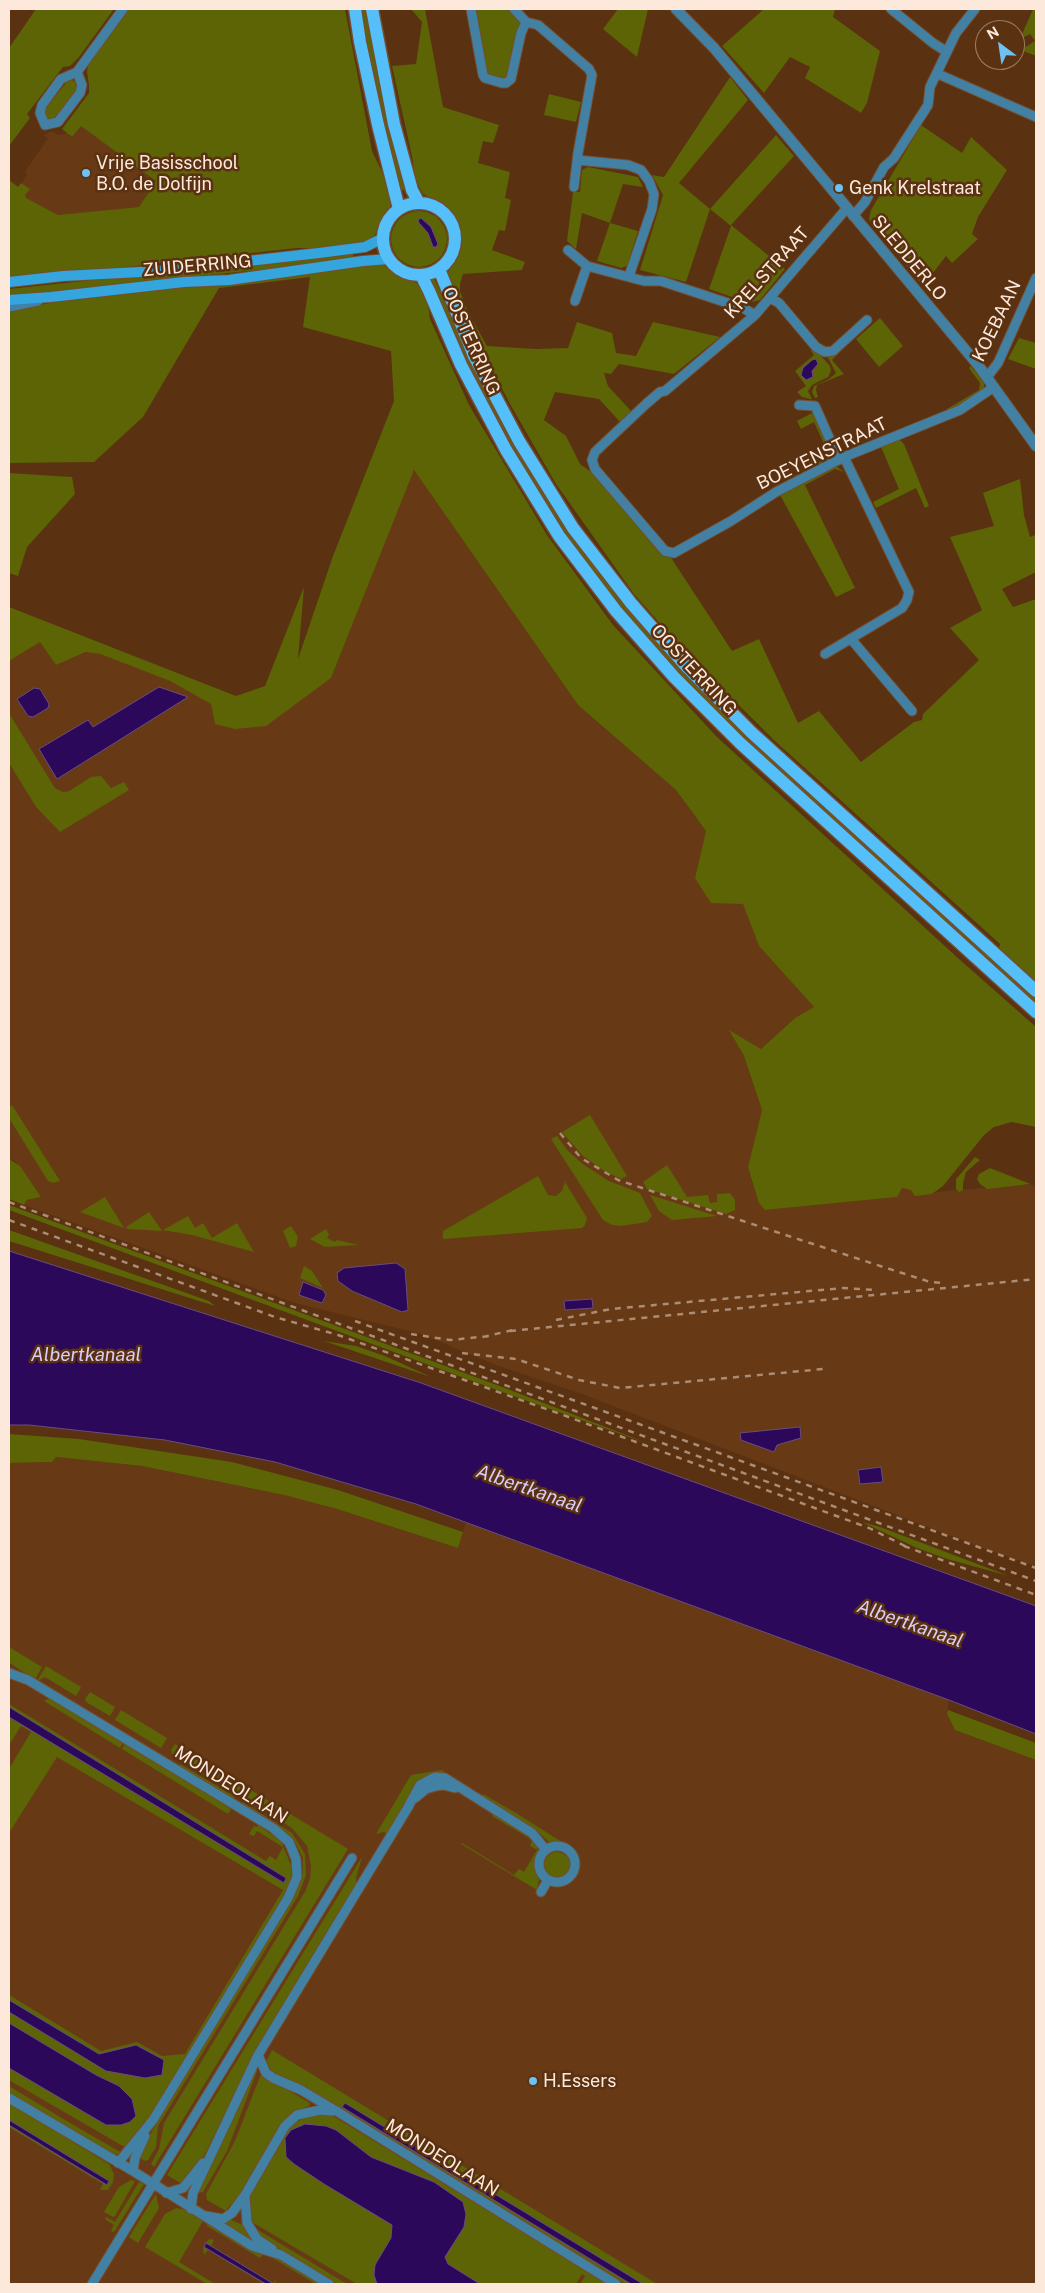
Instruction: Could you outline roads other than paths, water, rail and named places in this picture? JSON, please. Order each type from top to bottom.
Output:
[{"type":"main road","points":[[355,9],[378,125],[399,209]]},
{"type":"main road","points":[[372,9],[394,124],[412,190],[419,203],[399,209],[389,219],[382,238],[388,259]]},
{"type":"main road","name":"OOSTERRING","points":[[388,259],[399,270],[421,276],[439,270],[448,262],[455,240],[454,229],[448,218],[440,210],[430,205],[419,203]]},
{"type":"main road","name":"ZUIDERRING","points":[[9,282],[63,276],[160,270],[310,254],[364,247],[382,238]]},
{"type":"main road","name":"ZUIDERRING","points":[[9,300],[268,275],[363,260],[388,259]]},
{"type":"main road","name":"OOSTERRING","points":[[439,270],[474,356],[519,441],[573,528],[630,603],[685,665],[751,732],[1036,991]]},
{"type":"main road","name":"OOSTERRING","points":[[421,276],[429,290],[461,365],[506,450],[560,536],[616,611],[674,677],[740,742],[1036,1012]]},
{"type":"street","points":[[77,72],[82,85],[80,93],[58,122],[42,128],[40,114],[42,105],[61,79],[77,72],[123,9]]},
{"type":"street","points":[[471,9],[483,75],[485,78],[502,83],[506,83],[511,79],[521,33],[526,22]]},
{"type":"street","points":[[514,9],[526,22],[538,25],[589,69],[592,75],[574,187]]},
{"type":"street","name":"SLEDDERLO","points":[[676,9],[714,48],[987,377],[1036,446]]},
{"type":"street","points":[[891,9],[935,45],[947,52]]},
{"type":"street","name":"KRELSTRAAT","points":[[665,552],[594,469],[592,460],[595,452],[646,404],[755,315],[850,212],[865,202],[884,167],[894,158],[928,105],[930,87],[938,74],[956,32],[975,9]]},
{"type":"street","points":[[938,74],[1036,117]]},
{"type":"street","points":[[577,160],[628,165],[641,170],[649,181],[654,194],[652,209],[629,276]]},
{"type":"street","points":[[568,250],[588,266],[629,276],[644,282],[661,281],[743,308],[755,315]]},
{"type":"street","points":[[575,301],[588,266]]},
{"type":"street","name":"KOEBAAN","points":[[987,377],[998,363],[1036,278]]},
{"type":"street","points":[[9,307],[51,297]]},
{"type":"street","points":[[770,298],[779,303],[816,347],[824,352],[832,351],[867,320]]},
{"type":"street","name":"BOEYENSTRAAT","points":[[665,552],[674,553],[686,547],[776,492],[842,459],[960,410],[994,387]]},
{"type":"street","points":[[799,405],[815,406],[909,592],[902,608],[824,654]]},
{"type":"street","points":[[851,639],[912,711]]},
{"type":"street","name":"MONDEOLAAN","points":[[9,1673],[28,1680],[273,1828],[289,1842],[296,1859],[297,1877],[288,1898],[153,2120]]},
{"type":"street","points":[[195,2212],[192,2193],[258,2055],[411,1802],[426,1789],[436,1786],[450,1786],[467,1792],[532,1833],[546,1850]]},
{"type":"street","points":[[556,1846],[565,1848],[573,1856],[574,1872],[568,1878],[557,1883],[548,1880],[541,1873],[539,1865],[540,1856],[546,1850],[556,1846]]},
{"type":"street","points":[[92,2284],[352,1858]]},
{"type":"street","points":[[541,1892],[548,1880]]},
{"type":"street","name":"MONDEOLAAN","points":[[258,2055],[266,2073],[273,2078],[301,2090],[338,2112],[616,2284]]},
{"type":"street","points":[[9,2098],[133,2171],[195,2212],[252,2246],[281,2255]]},
{"type":"street","points":[[195,2212],[223,2219],[232,2213],[246,2195],[286,2126],[297,2115],[320,2110],[338,2112]]},
{"type":"street","points":[[118,2163],[153,2120]]},
{"type":"street","points":[[133,2171],[136,2158],[153,2120]]},
{"type":"street","points":[[166,2193],[183,2188],[214,2147]]},
{"type":"street","points":[[246,2195],[246,2223],[257,2239],[330,2284]]},
{"type":"water","points":[[421,218],[431,227],[438,244],[436,247],[433,247],[428,233],[419,223],[418,220]]},
{"type":"water","points":[[816,359],[818,364],[812,371],[813,377],[806,380],[801,375],[803,368]]},
{"type":"water","points":[[159,687],[188,697],[57,779],[39,749],[88,720],[93,727]]},
{"type":"water","points":[[34,688],[40,689],[49,704],[48,708],[33,717],[28,716],[17,699]]},
{"type":"water","name":"Albertkanaal","points":[[9,1251],[421,1383],[1036,1606],[1036,1734],[949,1700],[416,1504],[275,1462],[165,1440],[29,1425],[9,1425]]},
{"type":"water","points":[[396,1263],[405,1269],[408,1310],[402,1312],[352,1291],[338,1281],[337,1273],[344,1268]]},
{"type":"water","points":[[303,1282],[323,1290],[326,1295],[322,1303],[299,1295]]},
{"type":"water","points":[[592,1299],[593,1308],[565,1310],[564,1301]]},
{"type":"water","points":[[800,1427],[801,1438],[777,1445],[774,1452],[741,1440],[740,1433]]},
{"type":"water","points":[[881,1467],[883,1482],[860,1484],[858,1470]]},
{"type":"water","points":[[9,1707],[286,1878],[284,1883],[9,1717]]},
{"type":"water","points":[[9,2000],[99,2054],[136,2045],[164,2060],[162,2075],[145,2078],[106,2071],[9,2012]]},
{"type":"water","points":[[9,2023],[96,2075],[119,2086],[132,2099],[136,2116],[130,2122],[121,2125],[106,2125],[9,2068]]},
{"type":"water","points":[[345,2103],[643,2284],[631,2284],[342,2107]]},
{"type":"water","points":[[9,2120],[109,2181],[107,2185],[9,2125]]},
{"type":"water","points":[[305,2124],[326,2126],[336,2130],[371,2157],[434,2182],[463,2202],[466,2214],[464,2227],[445,2257],[448,2264],[480,2284],[377,2284],[374,2275],[375,2265],[391,2238],[392,2225],[324,2184],[286,2157],[285,2138],[291,2130]]},
{"type":"water","points":[[206,2243],[272,2284],[266,2284],[204,2247]]},
{"type":"railway","points":[[560,1133],[581,1158],[618,1180],[930,1282],[945,1283]]},
{"type":"railway","points":[[9,1202],[1036,1581]]},
{"type":"railway","points":[[9,1220],[275,1317],[338,1335],[563,1415],[869,1528],[909,1548]]},
{"type":"railway","points":[[510,1331],[1036,1279]]},
{"type":"railway","points":[[556,1320],[611,1309],[843,1288],[876,1290]]},
{"type":"railway","points":[[355,1321],[1036,1568]]},
{"type":"railway","points":[[483,1337],[517,1329]]},
{"type":"railway","points":[[411,1334],[450,1340],[490,1336]]},
{"type":"railway","points":[[462,1353],[516,1359],[579,1380],[620,1388],[823,1369]]},
{"type":"railway","points":[[904,1546],[1036,1595]]},
{"type":"place","name":"Vrije Basisschool B.O. de Dolfijn","points":[[86,173]]},
{"type":"place","name":"Genk Krelstraat","points":[[839,188]]},
{"type":"place","name":"H.Essers","points":[[533,2081]]}]
